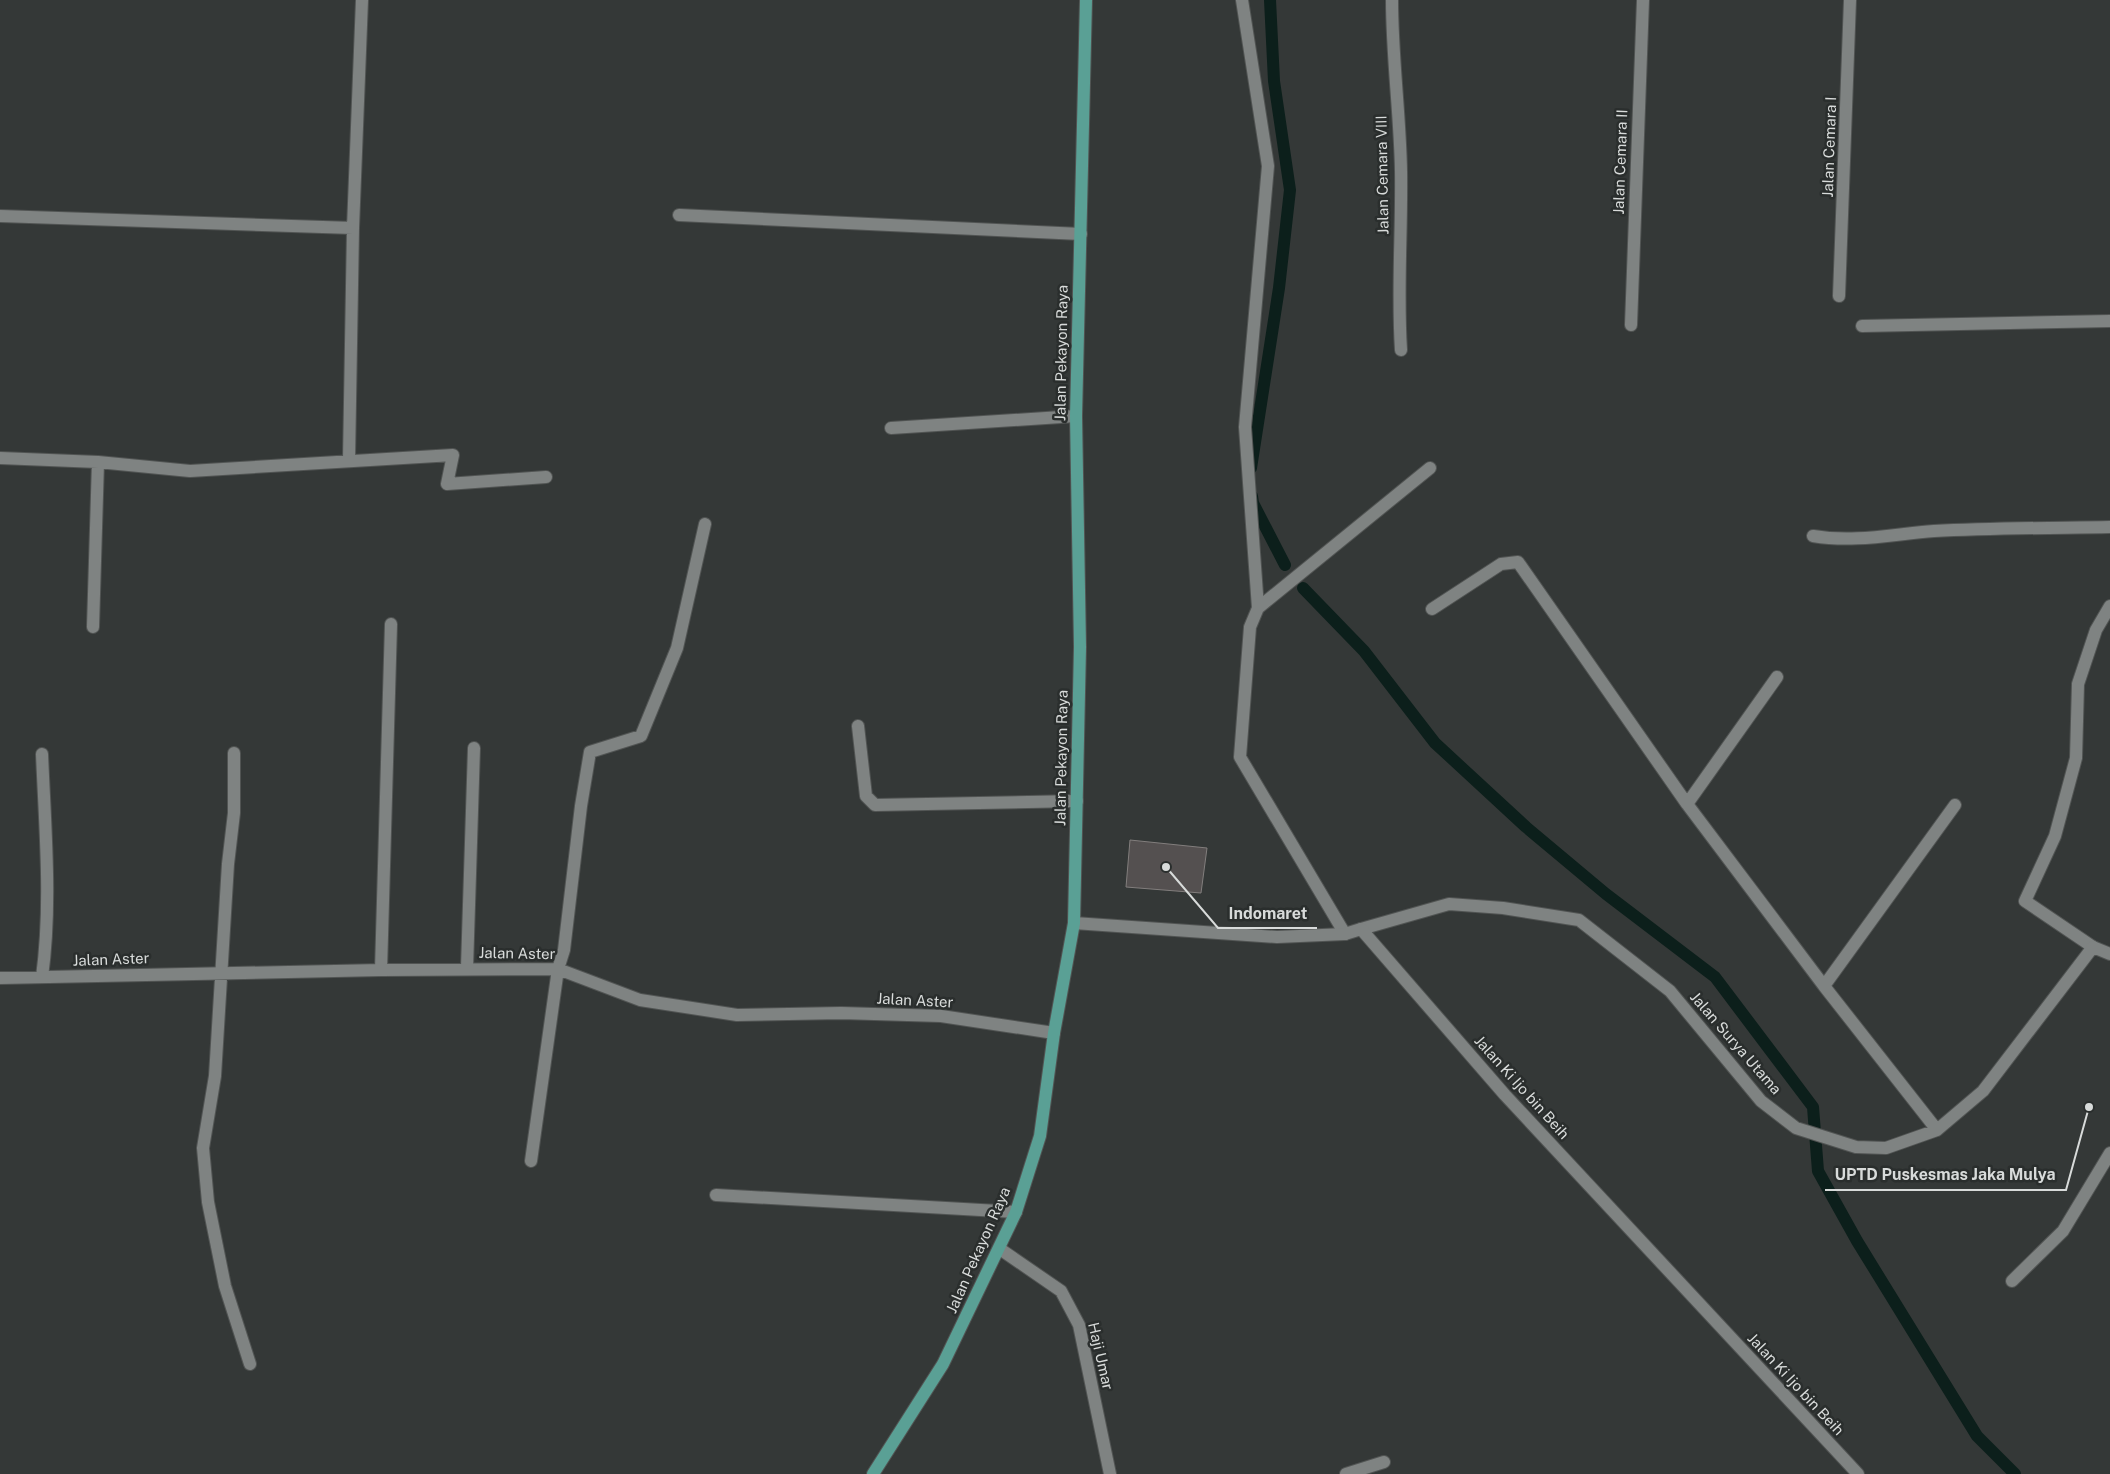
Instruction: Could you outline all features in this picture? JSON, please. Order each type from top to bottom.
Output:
[{"type":"main road","name":"Jalan Pekayon Raya","points":[[873,1474],[943,1364],[1000,1249],[1016,1212],[1040,1136],[1054,1033],[1074,923],[1080,647],[1076,416],[1086,0]]},
{"type":"street","points":[[349,460],[353,228],[362,0]]},
{"type":"street","points":[[1242,0],[1268,166],[1245,426],[1258,608],[1250,627],[1240,758],[1345,934]]},
{"type":"street","name":"Jalan Cemara VIII","points":[[1392,0],[1392,49],[1401,172],[1399,249],[1401,350]]},
{"type":"street","name":"Jalan Cemara II","points":[[1631,325],[1643,0]]},
{"type":"street","name":"Jalan Cemara I","points":[[1839,296],[1850,0]]},
{"type":"street","points":[[679,214],[1081,234]]},
{"type":"street","points":[[0,216],[353,228]]},
{"type":"street","points":[[1862,326],[2110,321]]},
{"type":"street","points":[[890,428],[1076,416]]},
{"type":"street","points":[[0,458],[98,462],[190,471],[454,455],[447,484],[546,477]]},
{"type":"street","points":[[93,628],[98,462]]},
{"type":"street","points":[[1258,608],[1430,468]]},
{"type":"street","points":[[531,1161],[558,969],[564,950],[581,806],[590,752],[641,736],[677,648],[705,524]]},
{"type":"street","points":[[1813,536],[1836,540],[1859,540],[1933,531],[2110,527]]},
{"type":"street","points":[[1432,609],[1501,564],[1518,562],[1687,804],[1824,986],[1937,1130]]},
{"type":"street","points":[[2110,606],[2096,630],[2078,684],[2076,758],[2055,836],[2025,900],[2093,947],[2110,954]]},
{"type":"street","points":[[381,970],[391,624]]},
{"type":"street","points":[[1687,804],[1777,677]]},
{"type":"street","points":[[858,726],[866,796],[875,805],[1077,801]]},
{"type":"street","points":[[467,968],[474,748]]},
{"type":"street","points":[[234,753],[234,813],[221,972],[215,1076],[203,1148],[208,1202],[225,1286],[250,1364]]},
{"type":"street","points":[[42,754],[47,866],[46,947],[42,977]]},
{"type":"street","points":[[1824,986],[1955,805]]},
{"type":"street","name":"Jalan Surya Utama","points":[[1361,929],[1448,904],[1503,908],[1579,920],[1670,991],[1761,1101],[1796,1128],[1856,1147],[1886,1148],[1937,1130],[1983,1091],[2093,947]]},
{"type":"street","points":[[1074,923],[1277,937],[1345,934],[1361,929]]},
{"type":"street","name":"Jalan Ki Ijo bin Beih","points":[[1361,929],[1505,1094],[1858,1474]]},
{"type":"street","name":"Jalan Aster","points":[[0,978],[467,968],[558,969],[640,1000],[737,1016],[841,1014],[941,1016],[1054,1033]]},
{"type":"street","points":[[2012,1281],[2063,1230],[2110,1153]]},
{"type":"street","points":[[716,1195],[1016,1212]]},
{"type":"street","name":"Haji Umar","points":[[1000,1249],[1061,1291],[1073,1311],[1079,1325],[1110,1474]]},
{"type":"street","points":[[1346,1474],[1384,1462]]},
{"type":"building","points":[[1130,840],[1207,848],[1201,893],[1126,887]]},
{"type":"waterway","points":[[1251,468],[1279,288],[1290,190],[1274,81],[1270,0]]},
{"type":"waterway","points":[[1252,496],[1253,503],[1285,565]]},
{"type":"waterway","points":[[1303,588],[1364,651],[1435,743],[1526,827],[1606,894],[1715,977],[1813,1107],[1818,1171],[1857,1241],[1977,1436],[2015,1474]]},
{"type":"place","name":"Indomaret","points":[[1166,867]]},
{"type":"place","name":"UPTD Puskesmas Jaka Mulya","points":[[2089,1107]]}]
